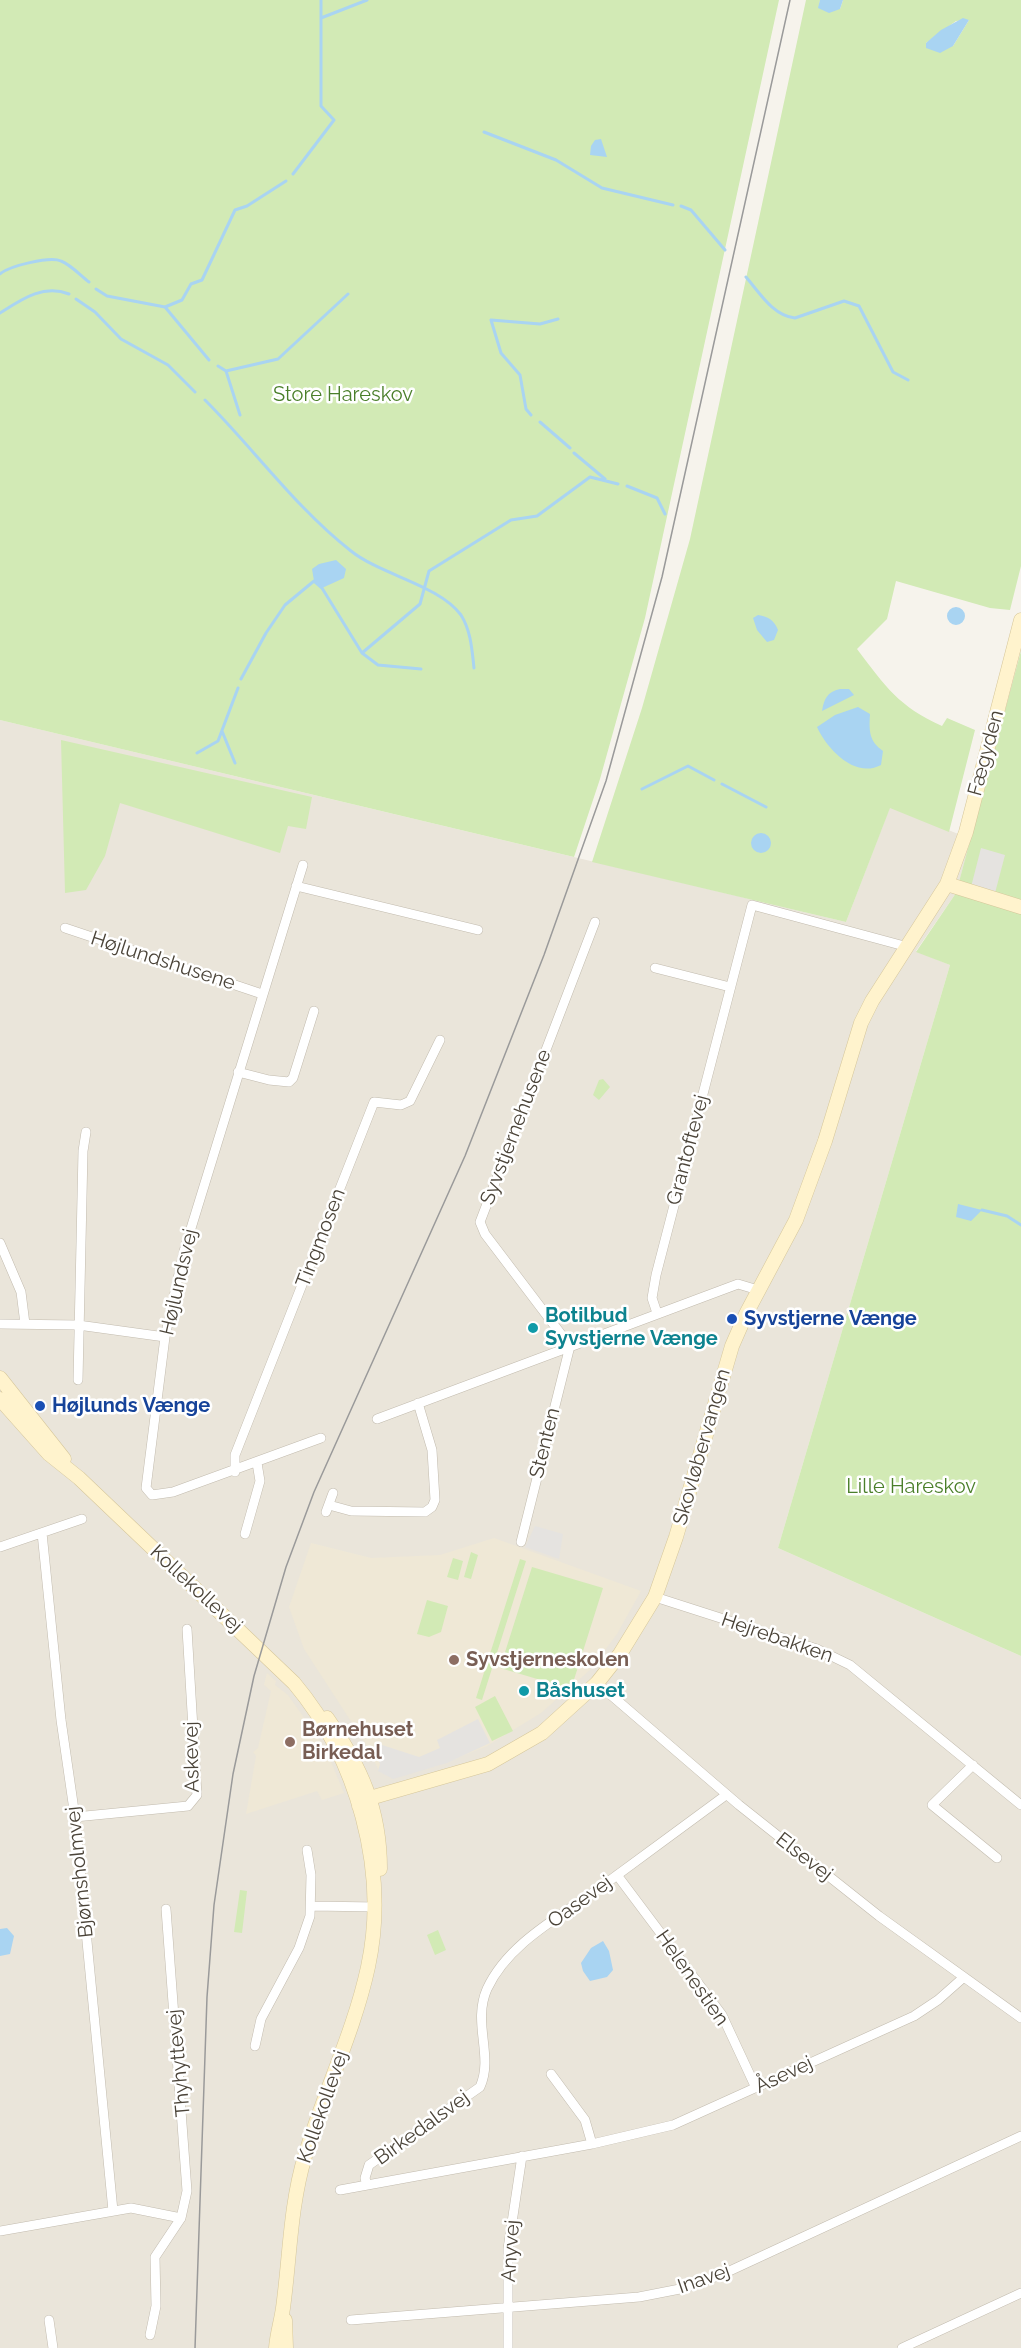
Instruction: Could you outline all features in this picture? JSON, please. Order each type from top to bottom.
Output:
[{"type":"street","name":"Fægyden","points":[[947,884],[966,832],[1021,620]]},
{"type":"street","name":"Højlundsvej","points":[[235,1472],[173,1492],[152,1495],[147,1493],[146,1483],[165,1337],[184,1251],[303,865]]},
{"type":"street","points":[[947,884],[1021,908]]},
{"type":"street","name":"Skovløbervangen","points":[[367,1804],[438,1785],[450,1777],[488,1764],[517,1749],[566,1712],[597,1683],[630,1639],[655,1597],[676,1537],[732,1346],[758,1290],[796,1220],[825,1141],[861,1023],[872,1001],[947,884]]},
{"type":"street","points":[[296,886],[478,930]]},
{"type":"street","name":"Grantoftevej","points":[[657,1313],[652,1298],[656,1275],[752,905],[908,947]]},
{"type":"street","name":"Syvstjernehusene","points":[[570,1346],[485,1234],[480,1222],[595,922]]},
{"type":"street","name":"Højlundshusene","points":[[65,928],[262,994]]},
{"type":"street","points":[[655,968],[730,987]]},
{"type":"street","points":[[238,1072],[269,1080],[289,1082],[293,1078],[314,1011]]},
{"type":"street","name":"Tingmosen","points":[[235,1472],[235,1455],[374,1102],[401,1106],[410,1101],[440,1041]]},
{"type":"street","points":[[78,1380],[83,1151],[87,1132]]},
{"type":"street","points":[[0,1242],[21,1292],[25,1324]]},
{"type":"street","points":[[377,1419],[738,1284],[758,1290]]},
{"type":"street","points":[[0,1324],[78,1325],[165,1337]]},
{"type":"street","points":[[0,1330],[11,1325]]},
{"type":"street","name":"Stenten","points":[[521,1542],[570,1346]]},
{"type":"street","name":"Kollekollevej","points":[[0,1378],[79,1478]]},
{"type":"street","name":"Kollekollevej","points":[[0,1399],[49,1454],[79,1478],[262,1650],[310,1702],[367,1804],[380,1862],[380,1893],[376,1907],[374,1937],[363,1990],[298,2183],[288,2243],[283,2309],[276,2348]]},
{"type":"street","points":[[333,1493],[327,1508],[425,1512],[432,1508],[435,1500],[432,1450],[418,1403]]},
{"type":"street","points":[[235,1472],[321,1438]]},
{"type":"street","points":[[245,1534],[260,1481],[257,1463]]},
{"type":"street","points":[[0,1547],[82,1519]]},
{"type":"street","name":"Bjørnsholmvej","points":[[42,1533],[61,1720],[75,1817],[113,2211]]},
{"type":"street","name":"Hejrebakken","points":[[655,1597],[834,1656],[866,1676],[1021,1805]]},
{"type":"street","name":"Askevej","points":[[75,1817],[188,1806],[194,1802],[197,1795],[187,1629]]},
{"type":"street","name":"Elsevej","points":[[597,1683],[726,1795],[879,1916],[1021,2018]]},
{"type":"street","points":[[973,1765],[932,1805],[997,1857]]},
{"type":"street","name":"Oasevej","points":[[482,2039],[481,2013],[486,1992],[502,1964],[520,1946],[726,1795]]},
{"type":"street","points":[[255,2046],[261,2019],[299,1948],[312,1906],[307,1850]]},
{"type":"street","name":"Helenestien","points":[[617,1875],[722,2015],[756,2088]]},
{"type":"street","points":[[312,1906],[376,1907]]},
{"type":"street","name":"Thyhyttevej","points":[[166,1909],[187,2190],[181,2218]]},
{"type":"street","name":"Åsevej","points":[[340,2190],[592,2144],[673,2125],[914,2016],[938,2000],[964,1977]]},
{"type":"street","name":"Birkedalsvej","points":[[367,2185],[365,2178],[369,2165],[480,2087],[486,2073],[482,2039]]},
{"type":"street","points":[[551,2074],[585,2120],[592,2144]]},
{"type":"street","name":"Inavej","points":[[361,2331],[355,2320],[639,2297],[685,2288],[723,2274],[1021,2136]]},
{"type":"street","name":"Anyvej","points":[[508,2348],[508,2249],[522,2156]]},
{"type":"street","points":[[0,2230],[130,2208],[181,2218],[155,2257],[156,2306],[150,2335]]},
{"type":"street","points":[[902,2348],[1021,2293]]},
{"type":"street","name":"Kollekollevej","points":[[283,2309],[286,2348]]},
{"type":"street","points":[[50,2320],[53,2348]]},
{"type":"shaded area","points":[[0,720],[846,922],[890,807],[971,839],[956,893],[916,951],[950,965],[778,1548],[1021,1656],[1021,2348],[0,2348]]},
{"type":"shaded area","points":[[981,848],[1005,855],[995,893],[971,887]]},
{"type":"shaded area","points":[[535,1526],[563,1534],[559,1559],[525,1547]]},
{"type":"shaded area","name":"Syvstjerneskolen","points":[[494,1538],[641,1591],[617,1634],[590,1670],[541,1713],[487,1746],[437,1766],[391,1778],[379,1771],[367,1746],[304,1649],[289,1607],[311,1543],[371,1558],[440,1555]]},
{"type":"shaded area","name":"Børnehuset Birkedal","points":[[267,1673],[276,1681],[275,1685],[288,1695],[317,1736],[329,1757],[344,1793],[322,1800],[317,1791],[246,1814],[256,1756],[253,1752],[258,1748],[271,1691],[264,1685]]},
{"type":"shaded area","points":[[478,1719],[490,1743],[447,1763],[393,1779],[378,1771],[380,1764],[375,1751],[376,1743],[419,1757],[440,1748],[437,1740]]},
{"type":"green space","name":"Store Hareskov","points":[[0,0],[779,0],[645,618],[600,779],[574,857],[0,720]]},
{"type":"green space","points":[[806,0],[820,0],[819,8],[840,9],[843,0],[1021,0],[1021,566],[1010,610],[990,608],[896,581],[887,619],[857,649],[885,685],[914,711],[942,726],[947,718],[975,730],[949,832],[890,808],[846,922],[592,862],[642,708],[690,539]],"holes":[[[969,20],[953,46],[926,43],[956,21]]]},
{"type":"green space","name":"Lille Hareskov","points":[[1021,651],[1021,1656],[778,1548],[950,965],[916,952],[956,893]]},
{"type":"green space","points":[[61,740],[312,797],[306,829],[288,826],[280,853],[120,803],[105,856],[86,890],[65,893]]},
{"type":"green space","points":[[603,1079],[610,1087],[599,1100],[593,1095],[599,1080]]},
{"type":"green space","points":[[471,1552],[478,1555],[471,1579],[464,1577]]},
{"type":"green space","points":[[453,1558],[463,1561],[458,1580],[447,1577]]},
{"type":"green space","points":[[520,1559],[526,1561],[482,1700],[476,1698]]},
{"type":"green space","points":[[532,1567],[603,1588],[571,1689],[500,1668]]},
{"type":"green space","points":[[427,1600],[448,1606],[441,1632],[429,1637],[417,1634]]},
{"type":"green space","points":[[495,1696],[513,1731],[492,1741],[475,1707]]},
{"type":"green space","points":[[240,1890],[247,1891],[242,1933],[234,1932]]},
{"type":"green space","points":[[438,1930],[446,1950],[435,1955],[427,1935]]},
{"type":"water","points":[[820,0],[843,0],[840,9],[829,13],[818,8]]},
{"type":"water","points":[[963,18],[969,20],[953,46],[940,53],[926,48],[926,43],[941,30]]},
{"type":"water","points":[[601,139],[607,157],[590,155],[591,146],[595,140]]},
{"type":"water","points":[[336,560],[346,569],[344,578],[322,588],[314,581],[312,569],[319,564]]},
{"type":"water","points":[[956,607],[964,612],[965,616],[960,624],[956,625],[948,620],[947,616],[952,608]]},
{"type":"water","points":[[758,615],[768,618],[775,624],[778,630],[774,640],[767,642],[757,630],[753,618]]},
{"type":"water","points":[[840,689],[849,689],[854,695],[822,711],[827,697]]},
{"type":"water","points":[[858,707],[870,714],[871,735],[883,751],[881,765],[861,768],[843,760],[828,744],[817,727],[835,715]]},
{"type":"water","points":[[761,833],[768,836],[771,843],[768,850],[761,853],[754,850],[751,843],[754,836]]},
{"type":"water","points":[[958,1204],[982,1210],[971,1221],[956,1217]]},
{"type":"water","points":[[7,1928],[14,1936],[10,1954],[0,1956],[0,1929]]},
{"type":"water","points":[[603,1941],[609,1951],[613,1970],[607,1977],[590,1981],[581,1963],[591,1948]]},
{"type":"waterway","points":[[293,174],[334,120],[321,106],[321,0]]},
{"type":"waterway","points":[[321,18],[367,0]]},
{"type":"waterway","points":[[484,132],[556,160],[602,188],[673,205]]},
{"type":"waterway","points":[[165,307],[182,300],[191,284],[202,280],[235,210],[247,206],[286,181]]},
{"type":"waterway","points":[[681,206],[691,210],[725,250]]},
{"type":"waterway","points":[[0,274],[30,263],[56,260],[68,265],[89,282]]},
{"type":"waterway","points":[[746,277],[773,308],[787,316],[795,318],[844,301],[859,306],[893,372],[908,380]]},
{"type":"waterway","points":[[96,289],[107,296],[165,307],[209,360]]},
{"type":"waterway","points":[[0,313],[33,294],[50,291],[69,294]]},
{"type":"waterway","points":[[218,366],[226,371],[278,359],[348,294]]},
{"type":"waterway","points":[[76,299],[95,312],[121,339],[168,365],[195,392]]},
{"type":"waterway","points":[[531,415],[526,409],[520,375],[501,353],[491,320],[540,324],[558,319]]},
{"type":"waterway","points":[[226,371],[240,415]]},
{"type":"waterway","points":[[205,400],[312,516],[351,551],[378,567],[439,596],[451,605],[461,615],[467,628],[474,668]]},
{"type":"waterway","points":[[540,422],[570,448]]},
{"type":"waterway","points":[[574,453],[605,479]]},
{"type":"waterway","points":[[241,679],[266,633],[285,605],[314,581],[322,588],[362,653],[420,604],[429,571],[511,520],[537,516],[590,477],[618,484]]},
{"type":"waterway","points":[[627,486],[657,498],[665,514]]},
{"type":"waterway","points":[[362,653],[378,665],[421,669]]},
{"type":"waterway","points":[[197,753],[218,741],[238,688]]},
{"type":"waterway","points":[[222,731],[235,763]]},
{"type":"waterway","points":[[642,789],[688,766],[714,780]]},
{"type":"waterway","points":[[722,784],[766,807]]},
{"type":"waterway","points":[[982,1210],[1007,1216],[1021,1225]]},
{"type":"tram line","points":[[195,2348],[207,1997],[214,1905],[233,1774],[254,1676],[286,1567],[314,1492],[465,1156],[544,955],[606,781],[662,577],[790,0]]},
{"type":"place","name":"Syvstjerne Vænge","points":[[732,1319]]},
{"type":"place","name":"Botilbud Syvstjerne Vænge","points":[[533,1328]]},
{"type":"place","name":"Højlunds Vænge","points":[[40,1406]]},
{"type":"place","name":"Syvstjerneskolen","points":[[454,1660]]},
{"type":"place","name":"Båshuset","points":[[524,1691]]},
{"type":"place","name":"Børnehuset Birkedal","points":[[290,1742]]}]
